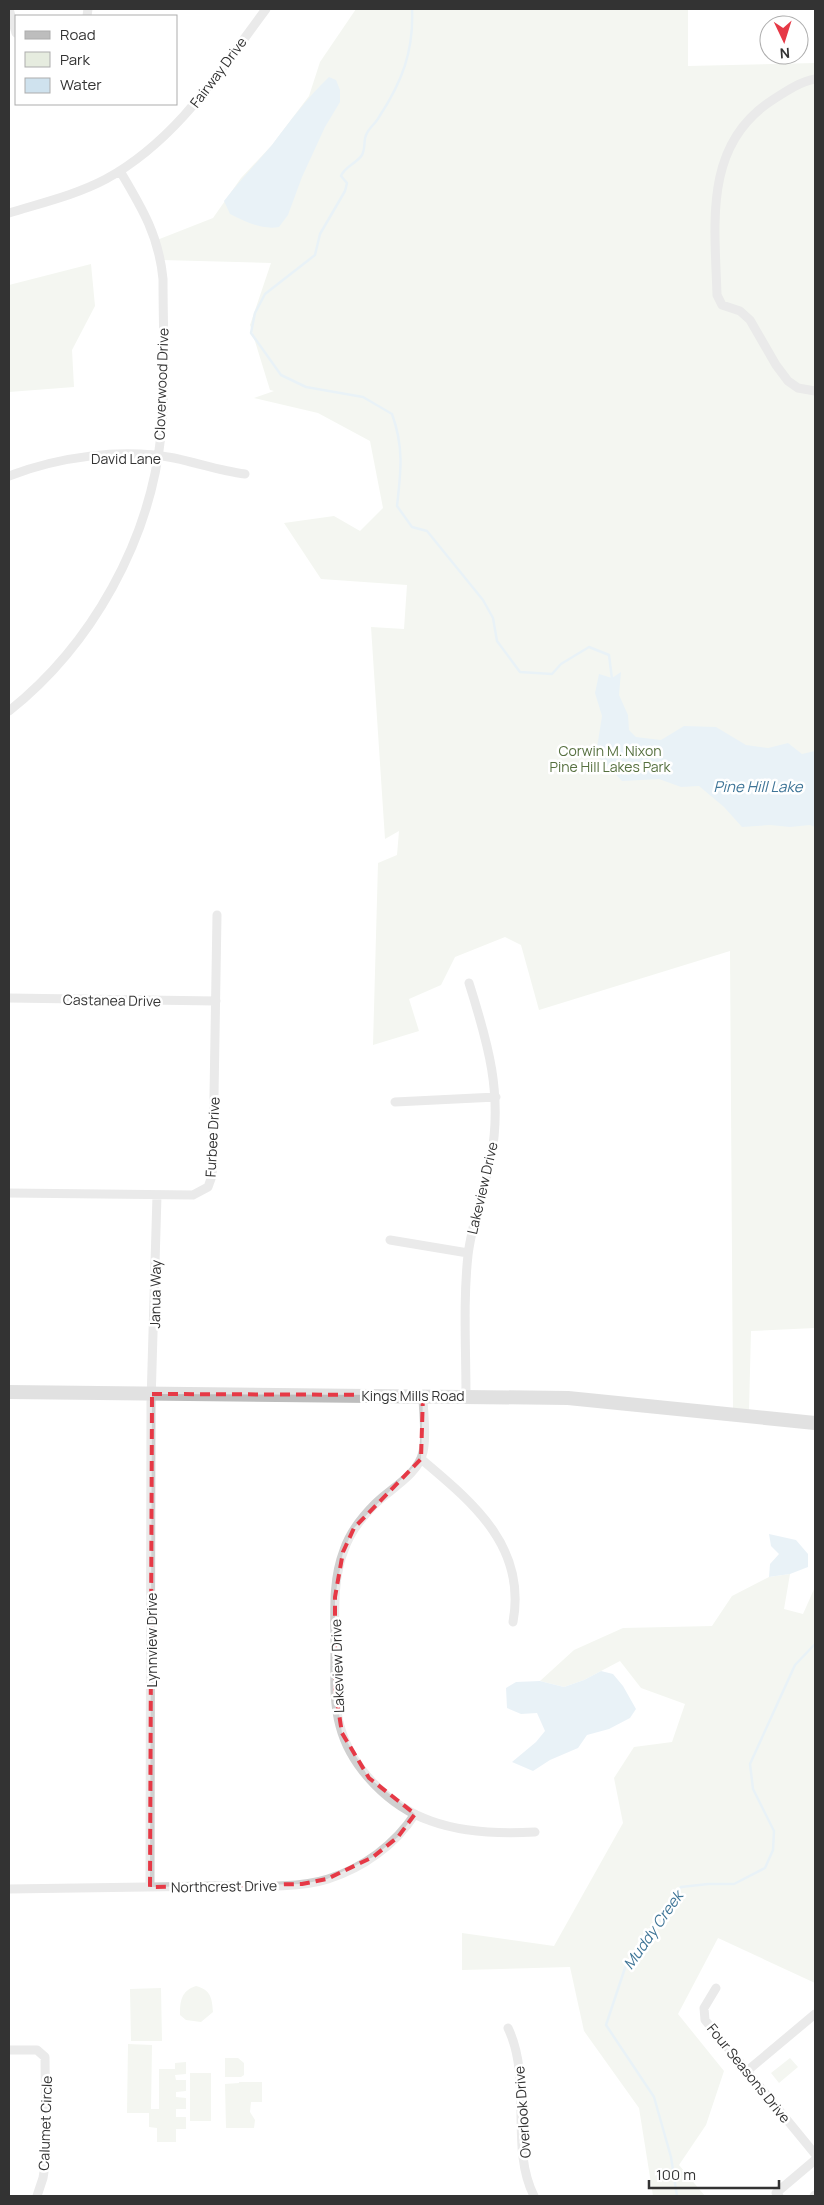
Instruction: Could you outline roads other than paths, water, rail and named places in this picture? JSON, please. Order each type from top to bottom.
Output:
[{"type":"street","points":[[9,9],[15,30]]},
{"type":"street","name":"Fairway Drive","points":[[9,213],[81,190],[120,171],[148,152],[180,121],[266,9]]},
{"type":"street","points":[[815,79],[799,84],[766,104],[739,132],[724,161],[718,179],[715,211],[716,295],[718,301],[722,305],[745,315],[788,381],[804,390],[815,391]]},
{"type":"street","name":"Cloverwood Drive","points":[[9,711],[58,664],[75,644],[107,595],[138,531],[150,494],[158,456],[163,403],[162,260],[147,216],[120,171]]},
{"type":"street","name":"David Lane","points":[[9,476],[78,459],[122,455],[158,456],[245,474]]},
{"type":"street","name":"Furbee Drive","points":[[9,1194],[193,1195],[204,1191],[211,1182],[217,915]]},
{"type":"street","name":"Lakeview Drive","points":[[466,1396],[465,1289],[468,1253],[494,1141],[496,1097],[492,1058],[469,983]]},
{"type":"street","name":"Castanea Drive","points":[[9,998],[216,1001]]},
{"type":"street","points":[[395,1102],[496,1097]]},
{"type":"street","name":"Janua Way","points":[[152,1394],[156,1195]]},
{"type":"street","points":[[390,1240],[468,1253]]},
{"type":"street","name":"Kings Mills Road","points":[[9,1392],[572,1398],[815,1423]]},
{"type":"street","name":"Lynnview Drive","points":[[150,1887],[152,1394]]},
{"type":"street","points":[[423,1396],[424,1446],[421,1459],[467,1498],[496,1532],[505,1550],[515,1589],[513,1622]]},
{"type":"street","name":"Lakeview Drive","points":[[421,1459],[415,1468],[376,1503],[354,1528],[337,1571],[335,1597],[335,1688],[337,1714],[342,1733],[354,1757],[369,1778],[393,1800],[414,1814],[444,1825],[477,1832],[535,1832]]},
{"type":"street","name":"Northcrest Drive","points":[[9,1889],[302,1884],[345,1873],[373,1857],[398,1836],[414,1814]]},
{"type":"street","name":"Four Seasons Drive","points":[[716,1988],[704,2008],[704,2016],[815,2154]]},
{"type":"street","points":[[747,2071],[815,2014]]},
{"type":"street","name":"Overlook Drive","points":[[508,2028],[517,2052],[525,2162],[528,2182],[534,2196]]},
{"type":"street","name":"Calumet Circle","points":[[9,2050],[37,2050],[45,2058],[47,2152],[43,2178],[37,2196]]},
{"type":"street","points":[[779,2196],[776,2193],[815,2160]]},
{"type":"water","points":[[329,77],[336,80],[340,90],[340,102],[325,127],[302,177],[288,215],[279,227],[273,228],[254,225],[230,214],[224,201],[272,145],[306,101]]},
{"type":"water","name":"Pine Hill Lake","points":[[621,672],[619,695],[628,715],[629,730],[636,737],[661,740],[684,726],[716,727],[746,745],[768,748],[788,743],[802,754],[815,751],[815,827],[810,825],[790,827],[770,825],[742,827],[724,807],[699,786],[681,787],[659,779],[622,781],[596,754],[602,716],[595,693],[599,674],[612,678]]},
{"type":"water","points":[[769,1534],[796,1540],[808,1554],[808,1567],[790,1574],[769,1577],[770,1564],[779,1554],[771,1546]]},
{"type":"water","points":[[601,1671],[613,1674],[623,1686],[636,1709],[630,1718],[609,1729],[587,1735],[578,1748],[550,1760],[533,1771],[512,1762],[536,1742],[545,1731],[537,1713],[521,1714],[507,1708],[506,1688],[516,1682],[540,1681],[564,1687],[584,1680]]},
{"type":"waterway","points":[[412,9],[409,52],[400,79],[378,119],[366,135],[362,155],[341,176],[347,183],[345,191],[320,234],[315,255],[265,294],[255,313],[251,333],[281,375],[306,387],[363,397],[392,414],[400,448],[397,506],[412,527],[427,531],[483,600],[493,618],[497,641],[520,672],[552,674],[561,664],[589,647],[609,655],[612,679]]},
{"type":"waterway","name":"Muddy Creek","points":[[677,2196],[671,2157],[654,2097],[606,2025],[625,1968],[657,1925],[681,1887],[734,1884],[765,1868],[773,1850],[774,1831],[753,1789],[750,1764],[795,1665],[815,1644]]},
{"type":"park label","name":"Corwin M. Nixon Pine Hill Lakes Park","points":[[610,758]]}]
